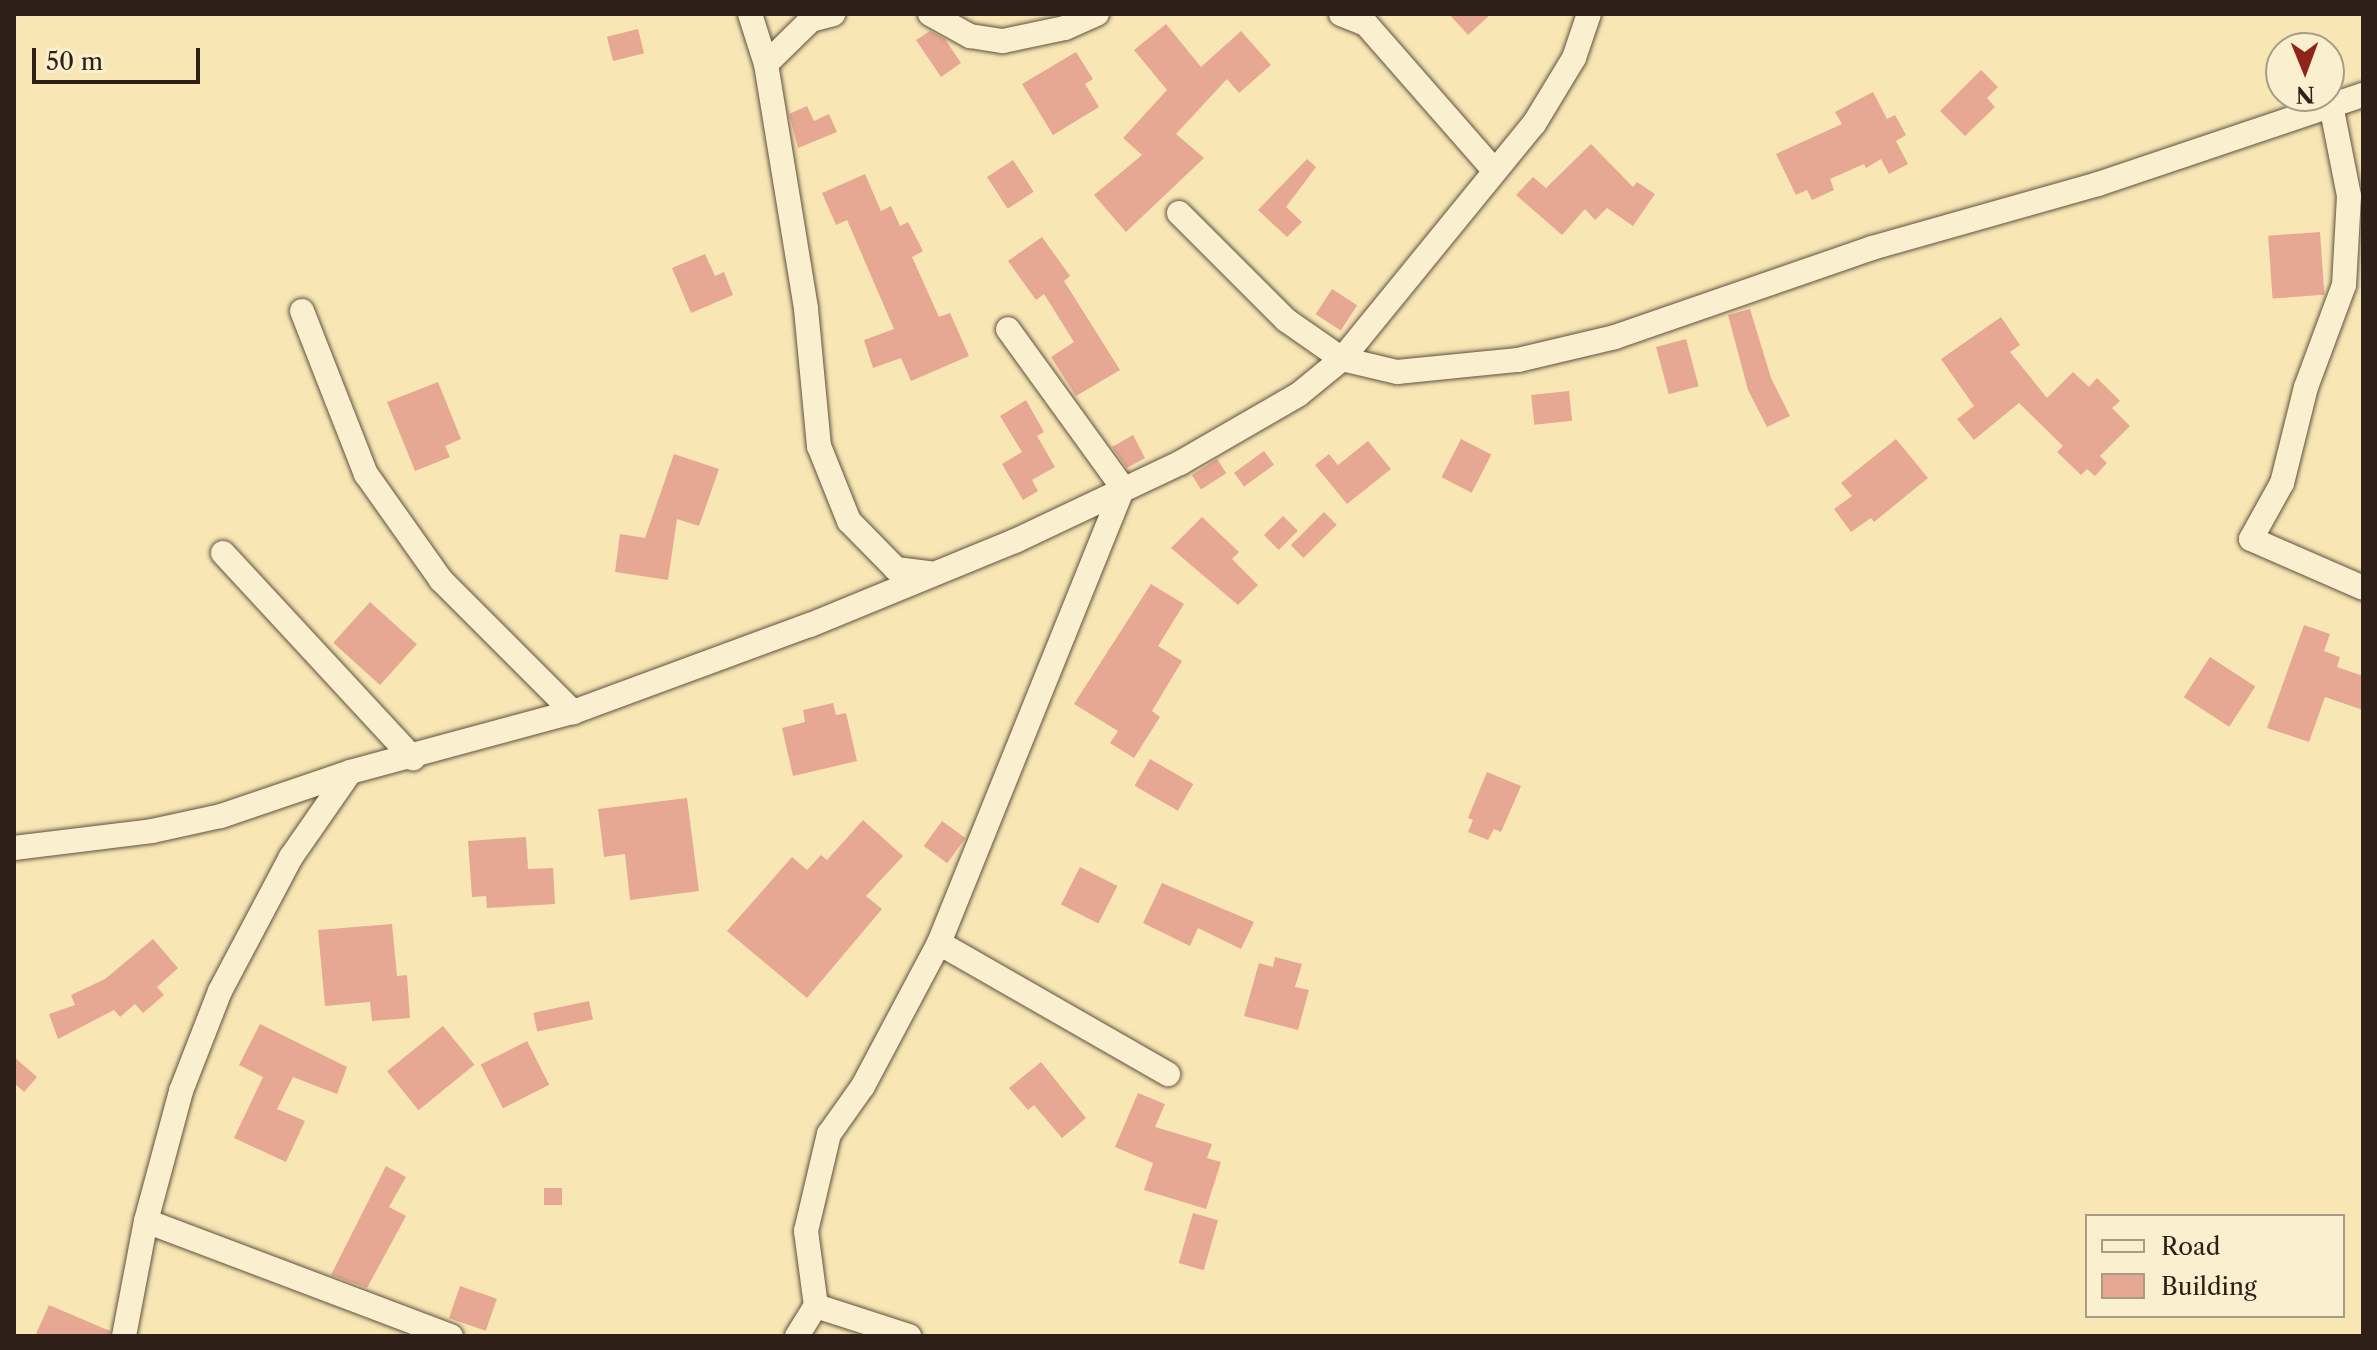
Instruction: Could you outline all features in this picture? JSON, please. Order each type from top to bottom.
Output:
[{"type":"street","points":[[750,14],[766,64],[806,309],[819,446],[849,521],[896,569],[933,573]]},
{"type":"street","points":[[766,64],[811,20],[833,14]]},
{"type":"street","points":[[930,14],[970,36],[1003,41],[1065,28],[1097,14]]},
{"type":"street","points":[[1341,14],[1366,24],[1494,170]]},
{"type":"street","points":[[14,848],[124,835],[221,816],[350,772],[413,758],[573,712],[810,625],[1015,541],[1180,463],[1298,395],[1342,359],[1542,111],[1574,58],[1589,14]]},
{"type":"street","points":[[1179,213],[1286,320],[1342,359],[1397,372],[1518,360],[1615,337],[1872,248],[2098,184],[2310,112]]},
{"type":"street","points":[[2332,112],[2349,196],[2344,285],[2306,387],[2282,483],[2251,539],[2363,588]]},
{"type":"street","points":[[302,311],[366,474],[441,580],[573,712]]},
{"type":"street","points":[[1008,329],[1123,488]]},
{"type":"street","points":[[797,1336],[816,1306],[806,1231],[829,1134],[863,1086],[939,943],[1123,488]]},
{"type":"street","points":[[223,553],[413,758]]},
{"type":"street","points":[[124,1336],[146,1221],[181,1091],[220,991],[291,857],[350,772]]},
{"type":"street","points":[[939,943],[1168,1074]]},
{"type":"street","points":[[146,1221],[451,1336]]},
{"type":"street","points":[[816,1306],[909,1336]]},
{"type":"building","points":[[1449,14],[1491,14],[1468,35]]},
{"type":"building","points":[[1166,24],[1201,67],[1241,31],[1271,65],[1239,93],[1227,79],[1176,134],[1204,158],[1126,232],[1094,195],[1142,155],[1123,138],[1167,90],[1134,50]]},
{"type":"building","points":[[638,29],[644,53],[613,61],[607,37]]},
{"type":"building","points":[[930,31],[945,39],[961,63],[941,77],[916,40]]},
{"type":"building","points":[[1076,52],[1093,79],[1085,84],[1099,107],[1053,135],[1022,84]]},
{"type":"building","points":[[1981,70],[1998,87],[1987,98],[1995,107],[1965,136],[1940,111]]},
{"type":"building","points":[[1873,92],[1887,119],[1895,115],[1906,135],[1896,141],[1908,164],[1889,174],[1881,159],[1866,168],[1864,164],[1830,179],[1834,190],[1812,200],[1807,190],[1796,195],[1776,154],[1842,124],[1835,112]]},
{"type":"building","points":[[807,106],[814,121],[829,114],[837,132],[798,148],[789,114]]},
{"type":"building","points":[[1591,144],[1633,187],[1637,182],[1655,194],[1633,226],[1607,208],[1595,220],[1585,209],[1562,235],[1516,195],[1533,177],[1546,188]]},
{"type":"building","points":[[1307,159],[1316,167],[1286,207],[1302,222],[1287,237],[1258,210]]},
{"type":"building","points":[[1013,160],[1034,192],[1008,209],[987,177]]},
{"type":"building","points":[[865,174],[881,211],[891,206],[900,226],[908,222],[923,251],[912,257],[939,317],[950,313],[969,356],[911,381],[901,358],[873,368],[864,340],[894,329],[847,220],[836,225],[822,193]]},
{"type":"building","points":[[2320,232],[2324,295],[2273,298],[2268,236]]},
{"type":"building","points":[[1042,237],[1070,276],[1064,281],[1120,370],[1076,396],[1051,357],[1074,342],[1044,294],[1036,300],[1008,261]]},
{"type":"building","points":[[705,254],[715,276],[724,272],[733,295],[691,313],[672,268]]},
{"type":"building","points":[[1332,289],[1357,305],[1341,330],[1316,314]]},
{"type":"building","points":[[1750,309],[1771,378],[1790,416],[1767,427],[1748,390],[1728,315]]},
{"type":"building","points":[[2001,317],[2020,345],[2010,352],[2047,398],[2073,372],[2089,387],[2097,378],[2120,401],[2112,408],[2130,426],[2100,456],[2107,463],[2095,476],[2087,469],[2081,475],[2057,452],[2063,446],[2019,403],[1974,440],[1957,419],[1974,406],[1941,359]]},
{"type":"building","points":[[1686,339],[1699,386],[1669,394],[1656,347]]},
{"type":"building","points":[[438,382],[461,439],[445,446],[450,457],[415,471],[387,402]]},
{"type":"building","points":[[1569,391],[1572,421],[1534,425],[1531,395]]},
{"type":"building","points":[[1026,400],[1044,432],[1037,436],[1055,467],[1032,480],[1038,491],[1023,500],[1002,464],[1022,452],[1000,416]]},
{"type":"building","points":[[1133,435],[1145,458],[1127,468],[1112,447]]},
{"type":"building","points":[[1461,439],[1491,454],[1472,493],[1441,477]]},
{"type":"building","points":[[1896,439],[1928,478],[1874,522],[1871,518],[1851,532],[1834,509],[1852,496],[1841,483]]},
{"type":"building","points":[[1368,441],[1391,469],[1347,504],[1315,465],[1329,454],[1338,465]]},
{"type":"building","points":[[1264,451],[1274,465],[1244,487],[1234,473]]},
{"type":"building","points":[[674,454],[719,469],[699,526],[677,519],[668,580],[615,572],[620,534],[645,538]]},
{"type":"building","points":[[1217,459],[1226,473],[1201,490],[1192,475]]},
{"type":"building","points":[[1324,512],[1337,525],[1303,558],[1291,545]]},
{"type":"building","points":[[1283,516],[1298,531],[1279,550],[1264,535]]},
{"type":"building","points":[[1202,517],[1239,552],[1232,559],[1258,585],[1238,605],[1171,548]]},
{"type":"building","points":[[1151,584],[1184,604],[1158,646],[1182,661],[1152,711],[1160,717],[1134,758],[1110,743],[1118,731],[1074,704]]},
{"type":"building","points":[[370,602],[417,644],[380,685],[333,643]]},
{"type":"building","points":[[2304,625],[2330,634],[2324,651],[2340,657],[2337,667],[2363,676],[2363,710],[2325,697],[2309,742],[2267,728]]},
{"type":"building","points":[[2210,657],[2255,686],[2229,727],[2184,697]]},
{"type":"building","points":[[833,703],[836,715],[846,713],[857,761],[793,776],[782,728],[805,722],[803,710]]},
{"type":"building","points":[[1150,759],[1193,784],[1178,811],[1134,786]]},
{"type":"building","points":[[1487,772],[1521,786],[1501,832],[1494,829],[1488,840],[1468,832],[1473,820],[1468,818]]},
{"type":"building","points":[[687,798],[699,891],[630,900],[625,854],[604,857],[598,809]]},
{"type":"building","points":[[863,820],[903,856],[866,896],[882,909],[807,998],[727,931],[792,857],[807,870],[821,855],[827,860]]},
{"type":"building","points":[[942,821],[965,838],[947,863],[924,846]]},
{"type":"building","points":[[526,837],[528,869],[553,868],[555,904],[487,908],[486,896],[472,897],[468,841]]},
{"type":"building","points":[[1080,867],[1117,886],[1098,923],[1061,904]]},
{"type":"building","points":[[1162,883],[1254,922],[1241,949],[1198,928],[1190,946],[1143,923]]},
{"type":"building","points":[[392,924],[397,976],[407,975],[410,1018],[372,1021],[370,1002],[325,1006],[318,930]]},
{"type":"building","points":[[153,939],[178,968],[157,987],[164,995],[143,1013],[135,1004],[120,1017],[114,1010],[58,1039],[49,1014],[75,1005],[71,995],[105,979]]},
{"type":"building","points":[[1275,957],[1302,964],[1295,987],[1309,990],[1298,1030],[1244,1016],[1259,963],[1273,967]]},
{"type":"building","points":[[589,1001],[593,1020],[537,1031],[533,1013]]},
{"type":"building","points":[[260,1024],[347,1067],[337,1094],[293,1077],[277,1109],[305,1121],[286,1162],[234,1138],[263,1077],[239,1065]]},
{"type":"building","points":[[443,1026],[474,1065],[419,1110],[387,1071]]},
{"type":"building","points":[[527,1041],[549,1085],[503,1108],[481,1065]]},
{"type":"building","points":[[14,1057],[37,1077],[24,1092],[14,1083]]},
{"type":"building","points":[[1041,1062],[1086,1118],[1062,1138],[1034,1105],[1028,1110],[1009,1088]]},
{"type":"building","points":[[1138,1093],[1165,1104],[1155,1127],[1212,1144],[1207,1158],[1221,1162],[1206,1209],[1144,1190],[1153,1163],[1115,1147]]},
{"type":"building","points":[[386,1166],[406,1177],[389,1207],[406,1216],[367,1288],[331,1275]]},
{"type":"building","points":[[544,1188],[562,1188],[562,1205],[544,1205]]},
{"type":"building","points":[[1193,1213],[1218,1220],[1204,1270],[1179,1263]]},
{"type":"building","points":[[460,1286],[497,1299],[486,1331],[449,1318]]},
{"type":"building","points":[[49,1305],[110,1331],[109,1336],[35,1336]]}]
